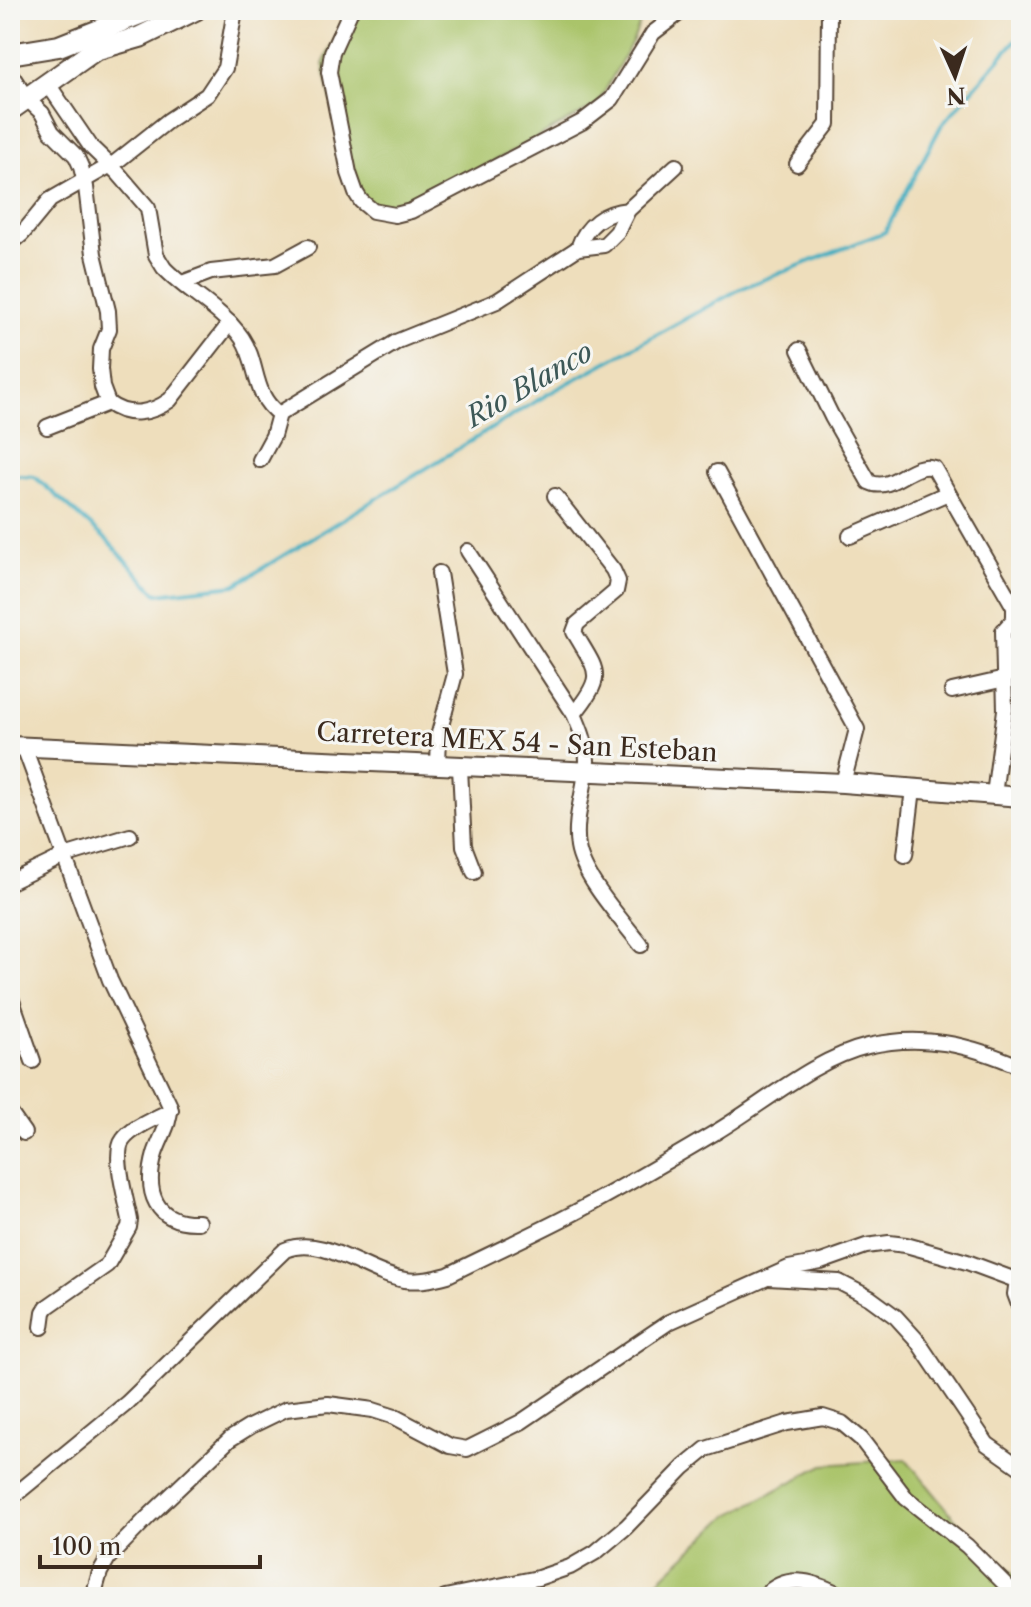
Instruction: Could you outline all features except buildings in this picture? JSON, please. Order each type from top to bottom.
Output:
[{"type":"main road","points":[[19,104],[48,84],[79,49],[150,10]]},
{"type":"main road","points":[[10,54],[102,47],[140,37],[195,10]]},
{"type":"street","points":[[10,244],[50,200],[109,165],[213,88],[225,68],[235,10]]},
{"type":"street","points":[[351,10],[330,59],[330,87],[356,193],[373,211],[395,215],[434,200],[592,115],[618,90],[653,33],[683,10]]},
{"type":"street","points":[[797,164],[828,124],[829,10]]},
{"type":"street","points":[[10,73],[19,104],[42,113],[52,132],[76,156],[85,180],[94,254],[108,311],[109,329],[101,349],[100,369],[108,403],[126,412],[144,412],[161,407],[176,393],[230,323]]},
{"type":"street","points":[[48,84],[91,147],[148,208],[156,255],[164,268],[230,323],[249,350],[262,395],[279,414]]},
{"type":"street","points":[[260,460],[273,436],[279,414],[398,341],[497,301],[578,248],[599,247],[607,243],[622,225],[628,210],[676,166]]},
{"type":"street","points":[[578,248],[585,232],[594,223],[613,212],[628,210]]},
{"type":"street","points":[[182,283],[217,270],[275,265],[308,247]]},
{"type":"street","points":[[799,350],[869,482],[885,484],[926,465],[937,471],[1016,611],[1014,619],[1003,631],[1005,710],[994,795]]},
{"type":"street","points":[[47,427],[108,403]]},
{"type":"street","points":[[717,472],[856,727],[857,735],[843,783]]},
{"type":"street","points":[[850,536],[948,493]]},
{"type":"street","points":[[555,496],[613,570],[618,581],[616,591],[577,624],[574,632],[594,665],[597,676],[593,690],[574,714]]},
{"type":"street","points":[[468,551],[574,714],[585,743],[578,850],[596,884],[641,945]]},
{"type":"street","points":[[438,766],[439,733],[455,674],[439,573]]},
{"type":"street","points":[[952,691],[1005,679]]},
{"type":"street","points":[[17,746],[64,856],[110,980],[171,1110],[154,1162],[155,1201],[167,1217],[199,1222]]},
{"type":"street","name":"Carretera MEX 54 - San Esteban","points":[[17,746],[337,759],[585,774],[843,783],[1021,797]]},
{"type":"street","points":[[460,768],[464,846],[474,872]]},
{"type":"street","points":[[905,855],[913,789]]},
{"type":"street","points":[[10,882],[64,856],[130,836]]},
{"type":"street","points":[[10,995],[33,1061]]},
{"type":"street","points":[[10,1499],[127,1403],[285,1250],[318,1248],[390,1276],[415,1281],[432,1280],[575,1213],[745,1114],[832,1057],[888,1042],[929,1040],[970,1047],[1021,1067]]},
{"type":"street","points":[[42,1327],[47,1307],[107,1265],[129,1227],[120,1143],[130,1133],[171,1110]]},
{"type":"street","points":[[10,1113],[24,1133]]},
{"type":"street","points":[[93,1597],[100,1572],[108,1558],[230,1439],[271,1415],[308,1405],[349,1406],[395,1417],[450,1446],[467,1449],[556,1400],[669,1322],[789,1268],[829,1260],[866,1246],[889,1243],[906,1245],[1019,1281],[1015,1294],[1021,1310]]},
{"type":"street","points":[[767,1278],[839,1282],[870,1298],[896,1317],[916,1339],[987,1444],[1021,1468]]},
{"type":"street","points":[[445,1597],[538,1578],[570,1567],[618,1535],[706,1449],[787,1423],[823,1417],[842,1423],[861,1439],[906,1498],[967,1546],[1018,1597]]},
{"type":"street","points":[[763,1597],[771,1588],[804,1580],[845,1597]]},
{"type":"green space","points":[[348,10],[645,10],[633,40],[597,105],[400,212],[369,203],[352,190],[323,64]]},
{"type":"green space","points":[[906,1459],[965,1531],[1021,1580],[1021,1597],[637,1597],[643,1595],[726,1517],[823,1465]]},
{"type":"waterway","name":"Rio Blanco","points":[[10,475],[35,477],[107,540],[157,594],[235,585],[548,394],[740,289],[885,232],[941,126],[1021,34]]}]
